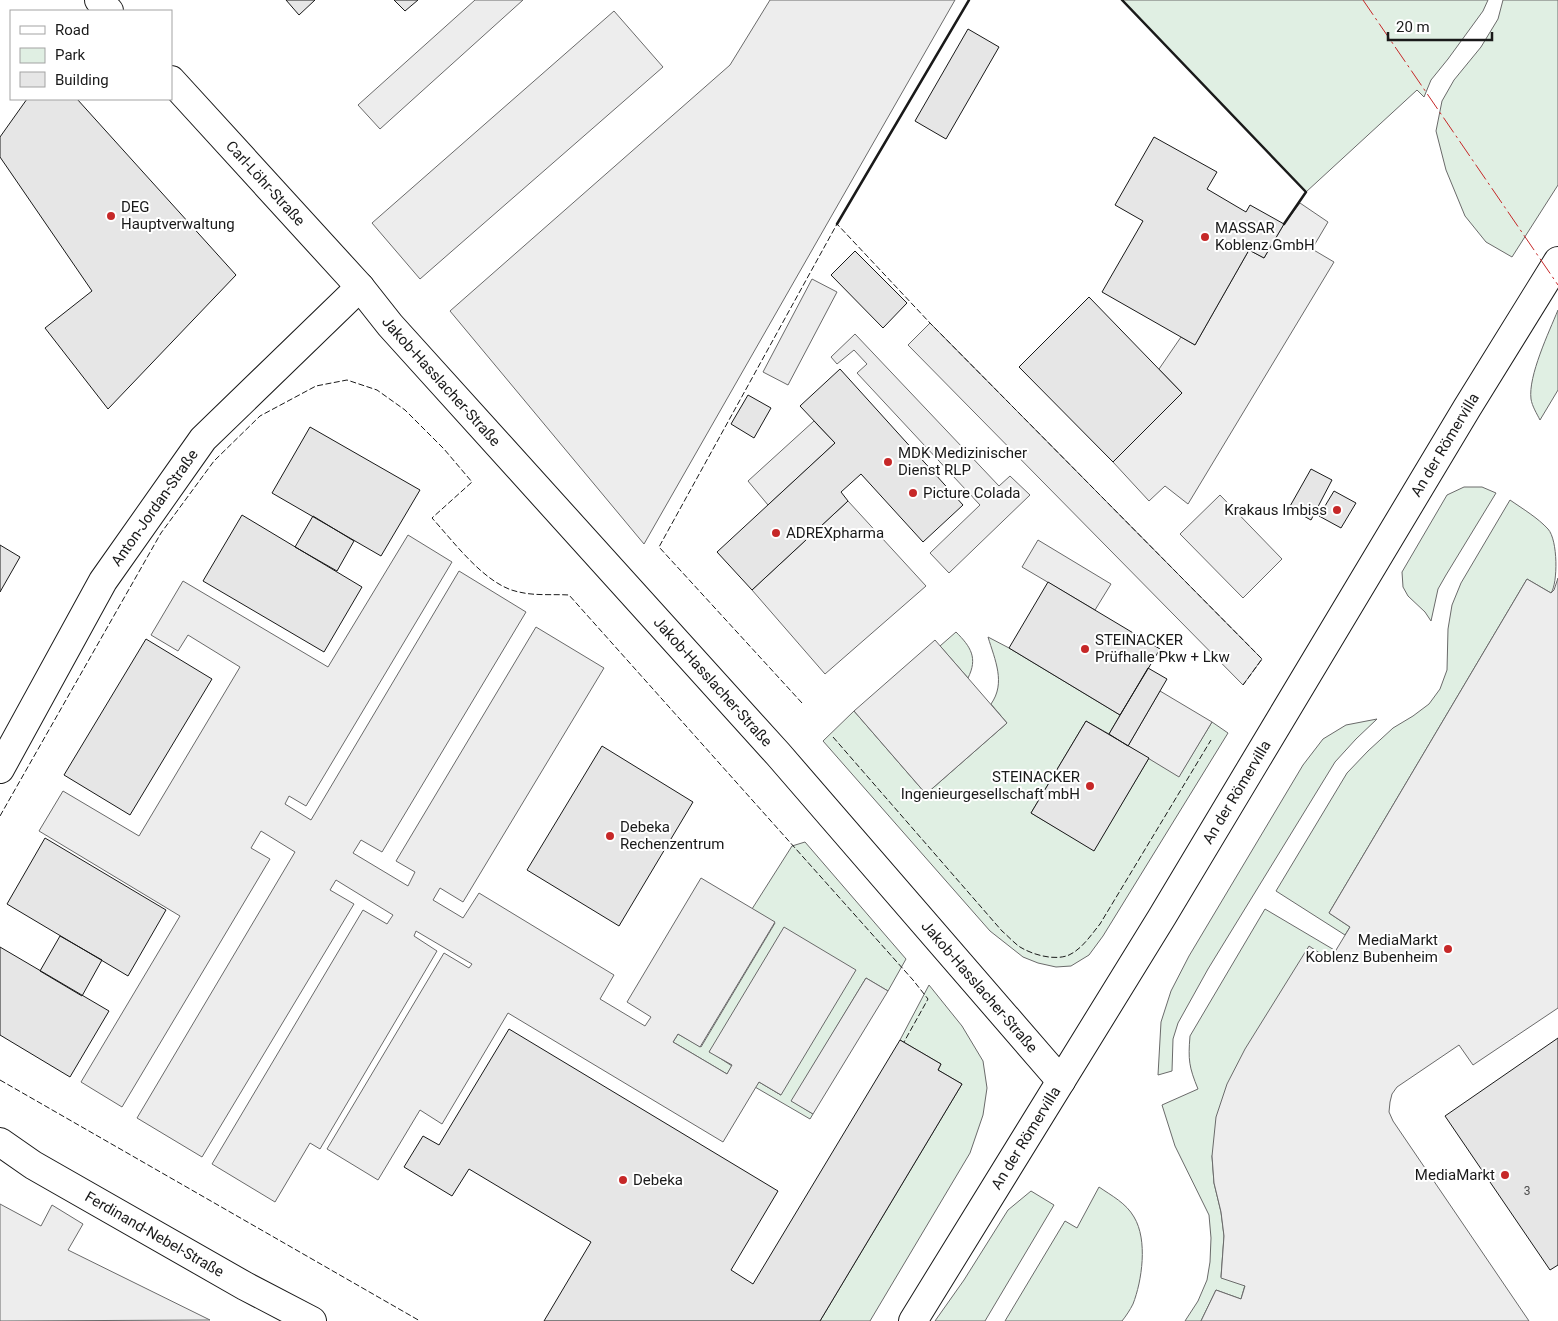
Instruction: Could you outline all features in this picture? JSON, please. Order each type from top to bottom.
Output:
[{"type":"street","points":[[98,0],[108,10]]},
{"type":"street","name":"Carl-Löhr-Straße","points":[[172,81],[360,287]]},
{"type":"street","name":"An der Römervilla","points":[[912,1321],[1187,876],[1466,408],[1558,261]]},
{"type":"street","name":"Anton-Jordan-Straße","points":[[0,769],[103,581],[203,438],[360,287]]},
{"type":"street","name":"Jakob-Hasslacher-Straße","points":[[360,287],[390,325],[778,754],[1061,1081]]},
{"type":"street","name":"Ferdinand-Nebel-Straße","points":[[0,1142],[33,1165],[245,1286],[312,1321]]},
{"type":"green space","points":[[1122,0],[1488,0],[1483,11],[1431,80],[1424,97],[1417,90],[1306,192]]},
{"type":"green space","points":[[1503,0],[1558,0],[1558,185],[1512,257],[1486,242],[1465,216],[1446,170],[1436,131],[1442,101],[1454,80],[1481,47],[1498,19]]},
{"type":"green space","points":[[1558,310],[1558,390],[1540,420],[1533,407],[1531,389],[1540,354]]},
{"type":"green space","points":[[1464,487],[1482,487],[1496,493],[1438,589],[1431,621],[1425,612],[1408,596],[1403,587],[1402,572],[1447,495]]},
{"type":"green space","points":[[1510,500],[1540,521],[1551,534],[1556,561],[1553,588],[1551,593],[1527,579],[1329,913],[1350,927],[1345,935],[1276,891],[1347,773],[1393,728],[1429,704],[1440,689],[1447,670],[1448,629],[1452,605],[1461,583]]},
{"type":"green space","points":[[956,632],[966,643],[973,659],[968,678],[940,646]]},
{"type":"green space","points":[[988,637],[1120,715],[1109,734],[1086,721],[1031,813],[1094,850],[1149,758],[1179,776],[1212,722],[1228,733],[1103,936],[1089,955],[1071,966],[1056,967],[1023,957],[990,931],[823,741],[854,711],[926,794],[1007,723],[991,704],[998,688],[998,671]]},
{"type":"green space","points":[[1377,719],[1335,762],[1208,969],[1178,1023],[1173,1039],[1172,1071],[1158,1075],[1161,1022],[1171,991],[1189,956],[1303,765],[1323,739],[1346,725]]},
{"type":"green space","points":[[805,842],[906,959],[888,991],[866,978],[792,1101],[813,1114],[810,1119],[755,1087],[759,1082],[781,1095],[709,1051],[732,1066],[727,1074],[673,1042],[678,1034],[701,1047],[775,923],[752,909],[792,846]]},
{"type":"green space","points":[[1265,909],[1336,951],[1330,960],[1309,947],[1212,1156],[1214,1183],[1221,1212],[1224,1236],[1221,1277],[1245,1285],[1241,1299],[1216,1290],[1201,1321],[1185,1321],[1198,1301],[1207,1280],[1211,1238],[1209,1215],[1175,1146],[1162,1105],[1198,1089],[1190,1063],[1190,1036]]},
{"type":"green space","points":[[929,985],[962,1026],[983,1061],[987,1088],[983,1115],[970,1153],[870,1321],[820,1321],[962,1084],[938,1070],[941,1064],[900,1040]]},
{"type":"green space","points":[[1099,1187],[1131,1212],[1141,1237],[1142,1260],[1139,1284],[1133,1304],[1122,1321],[1005,1321],[1065,1221],[1077,1228]]},
{"type":"green space","points":[[1031,1191],[1054,1205],[985,1321],[935,1321],[964,1280],[1008,1210]]},
{"type":"shaded area","points":[[475,0],[523,0],[380,129],[358,105]]},
{"type":"shaded area","points":[[770,0],[955,0],[644,544],[450,311],[730,65]]},
{"type":"shaded area","points":[[614,11],[663,67],[420,279],[372,223]]},
{"type":"shaded area","points":[[1300,203],[1328,222],[1312,249],[1334,262],[1188,504],[1165,486],[1149,501],[1113,462],[1182,393],[1159,369],[1181,337],[1195,345],[1249,250],[1264,258],[1284,224]]},
{"type":"shaded area","points":[[812,279],[837,292],[788,385],[763,372]]},
{"type":"shaded area","points":[[930,323],[1262,659],[1243,685],[908,345]]},
{"type":"shaded area","points":[[855,334],[999,486],[1010,476],[1030,495],[949,573],[930,553],[980,505],[857,373],[867,364],[854,350],[837,364],[831,357]]},
{"type":"shaded area","points":[[814,421],[835,443],[768,505],[748,481]]},
{"type":"shaded area","points":[[1220,495],[1282,559],[1243,598],[1180,534]]},
{"type":"shaded area","points":[[848,501],[926,586],[825,674],[752,590]]},
{"type":"shaded area","points":[[408,535],[452,562],[306,806],[289,796],[285,804],[311,820],[459,571],[526,612],[382,852],[361,840],[353,853],[408,886],[415,872],[396,861],[536,627],[604,668],[463,902],[440,888],[433,900],[463,918],[479,893],[614,975],[600,999],[645,1026],[651,1017],[627,1002],[701,878],[775,922],[700,1047],[678,1034],[673,1042],[727,1074],[732,1065],[709,1052],[784,927],[856,970],[781,1095],[759,1082],[723,1142],[508,1013],[442,1124],[420,1110],[378,1180],[327,1149],[444,953],[469,968],[472,964],[416,931],[414,936],[437,951],[320,1149],[310,1143],[275,1202],[212,1164],[363,910],[387,924],[393,915],[336,880],[330,890],[354,904],[202,1157],[137,1118],[295,852],[261,831],[251,848],[270,859],[122,1107],[81,1082],[180,916],[39,831],[63,791],[139,836],[240,667],[188,635],[178,651],[151,635],[183,581],[328,667]]},
{"type":"shaded area","points":[[1038,540],[1111,584],[1095,610],[1022,567]]},
{"type":"shaded area","name":"MediaMarkt Koblenz Bubenheim","points":[[1558,578],[1558,1008],[1473,1065],[1459,1045],[1397,1087],[1392,1094],[1389,1112],[1393,1121],[1529,1321],[1201,1321],[1216,1290],[1241,1299],[1245,1286],[1221,1278],[1224,1236],[1221,1212],[1214,1183],[1212,1156],[1216,1117],[1227,1084],[1245,1049],[1309,946],[1330,960],[1350,927],[1329,913],[1527,579],[1551,593]]},
{"type":"shaded area","points":[[935,640],[1007,723],[926,794],[854,711]]},
{"type":"shaded area","points":[[1160,691],[1212,722],[1179,777],[1128,746]]},
{"type":"shaded area","points":[[866,978],[888,991],[813,1114],[791,1101]]},
{"type":"shaded area","points":[[0,1204],[41,1226],[52,1205],[83,1224],[68,1250],[210,1320],[0,1321]]},
{"type":"building","points":[[286,0],[315,0],[299,15]]},
{"type":"building","points":[[394,0],[418,0],[405,11]]},
{"type":"building","points":[[968,29],[999,47],[946,139],[915,121]]},
{"type":"building","name":"DEG Hauptverwaltung","points":[[26,100],[78,100],[236,275],[108,409],[45,328],[92,291],[0,157],[0,137]]},
{"type":"building","name":"MASSAR Koblenz GmbH","points":[[1154,137],[1217,172],[1207,189],[1246,212],[1250,205],[1284,224],[1264,258],[1249,250],[1195,345],[1102,292],[1143,221],[1115,205]]},
{"type":"building","points":[[855,251],[907,303],[883,328],[831,275]]},
{"type":"building","points":[[1089,297],[1182,393],[1113,462],[1019,367]]},
{"type":"building","points":[[840,369],[963,505],[923,542],[861,474],[841,492],[848,501],[752,590],[717,552],[835,443],[800,406]]},
{"type":"building","points":[[748,395],[771,408],[754,438],[731,424]]},
{"type":"building","points":[[310,427],[420,490],[381,556],[272,493]]},
{"type":"building","points":[[1311,469],[1332,480],[1311,520],[1289,508]]},
{"type":"building","name":"Krakaus Imbiss","points":[[1334,491],[1356,503],[1341,528],[1319,516]]},
{"type":"building","points":[[242,515],[362,587],[324,652],[203,581]]},
{"type":"building","points":[[313,516],[354,541],[337,571],[295,547]]},
{"type":"building","points":[[0,545],[20,557],[0,592]]},
{"type":"building","name":"STEINACKER Prüfhalle Pkw + Lkw","points":[[1048,582],[1160,649],[1120,715],[1009,648]]},
{"type":"building","points":[[146,639],[212,679],[130,815],[64,775]]},
{"type":"building","points":[[1148,668],[1167,679],[1128,746],[1109,734]]},
{"type":"building","name":"STEINACKER Ingenieurgesellschaft mbH","points":[[1086,721],[1149,758],[1094,851],[1031,813]]},
{"type":"building","name":"Debeka Rechenzentrum","points":[[602,746],[693,802],[619,926],[527,870]]},
{"type":"building","points":[[45,838],[166,910],[128,976],[7,904]]},
{"type":"building","points":[[60,936],[102,960],[82,996],[40,971]]},
{"type":"building","points":[[0,947],[109,1011],[70,1077],[0,1035]]},
{"type":"building","name":"Debeka","points":[[509,1029],[778,1191],[731,1270],[753,1284],[900,1040],[941,1064],[938,1070],[962,1084],[820,1321],[544,1321],[591,1242],[469,1169],[452,1196],[404,1167],[423,1136],[439,1145]]},
{"type":"building","points":[[1558,1038],[1558,1265],[1550,1270],[1445,1116]]},
{"type":"fence","points":[[802,703],[659,547],[837,224],[930,323],[1262,659],[1243,685]]},
{"type":"fence","points":[[0,816],[161,533],[214,461],[260,416],[316,386],[347,380],[377,390],[405,410],[444,449],[472,482],[432,518],[471,562],[507,588],[531,594],[569,595],[913,980],[928,999],[904,1042]]},
{"type":"fence","points":[[833,737],[1002,931],[1025,950],[1051,957],[1063,957],[1078,949],[1100,924],[1211,740]]},
{"type":"fence","points":[[0,1080],[420,1321]]},
{"type":"wall","points":[[837,224],[969,0]]},
{"type":"wall","points":[[1122,0],[1306,192],[1284,224]]},
{"type":"power","points":[[1363,0],[1558,285]]},
{"type":"place","name":"DEG Hauptverwaltung","points":[[111,216]]},
{"type":"place","name":"MASSAR Koblenz GmbH","points":[[1205,237]]},
{"type":"place","name":"MDK Medizinischer Dienst RLP","points":[[888,462]]},
{"type":"place","name":"Picture Colada","points":[[913,493]]},
{"type":"place","name":"Krakaus Imbiss","points":[[1337,510]]},
{"type":"place","name":"ADREXpharma","points":[[776,533]]},
{"type":"place","name":"STEINACKER Prüfhalle Pkw + Lkw","points":[[1085,649]]},
{"type":"place","name":"STEINACKER Ingenieurgesellschaft mbH","points":[[1090,786]]},
{"type":"place","name":"Debeka Rechenzentrum","points":[[610,836]]},
{"type":"place","name":"MediaMarkt Koblenz Bubenheim","points":[[1448,949]]},
{"type":"place","name":"MediaMarkt","points":[[1505,1175]]},
{"type":"place","name":"Debeka","points":[[623,1180]]}]
